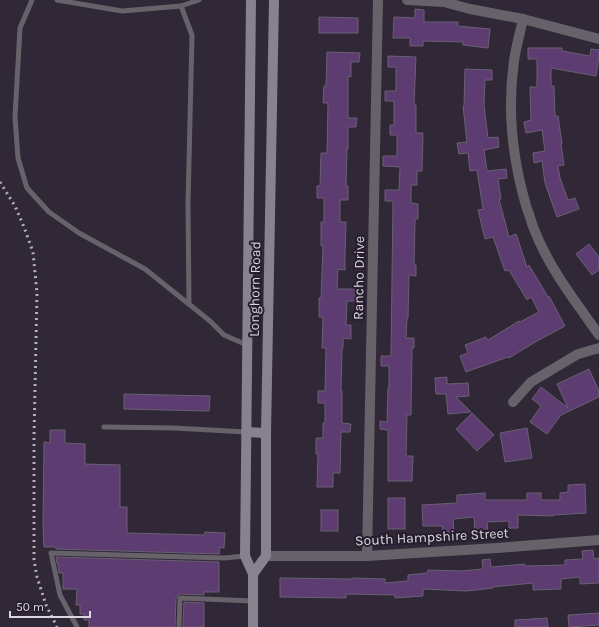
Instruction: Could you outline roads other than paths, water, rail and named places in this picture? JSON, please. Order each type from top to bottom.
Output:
[{"type":"main road","name":"Longhorn Road","points":[[251,0],[245,556],[253,574],[252,627]]},
{"type":"main road","name":"Longhorn Road","points":[[266,556],[266,433],[274,0]]},
{"type":"main road","points":[[246,432],[266,433]]},
{"type":"main road","points":[[253,574],[266,556]]},
{"type":"street","name":"Rancho Drive","points":[[367,556],[378,0]]},
{"type":"street","points":[[406,0],[444,2],[470,9],[523,19],[599,39]]},
{"type":"street","points":[[523,19],[514,60],[511,95],[516,162],[534,229],[545,253],[560,279],[599,335]]},
{"type":"street","points":[[513,402],[531,382],[578,354],[599,348]]},
{"type":"street","name":"South Hampshire Street","points":[[266,556],[367,556],[599,540]]},
{"type":"lane","points":[[32,0],[20,28],[15,116],[18,158],[27,188],[49,212],[79,233],[145,269],[210,321],[224,335],[247,345]]},
{"type":"lane","points":[[57,0],[122,11],[181,6],[196,0]]},
{"type":"lane","points":[[181,6],[192,35],[188,204],[189,304]]},
{"type":"lane","points":[[104,427],[174,428],[246,432]]},
{"type":"lane","points":[[77,627],[60,595],[51,553],[224,558],[245,556]]},
{"type":"lane","points":[[179,627],[180,598],[253,601]]},
{"type":"railway","points":[[0,182],[15,206],[33,252],[37,293],[34,437],[34,560],[37,577],[46,605],[57,627]]}]
